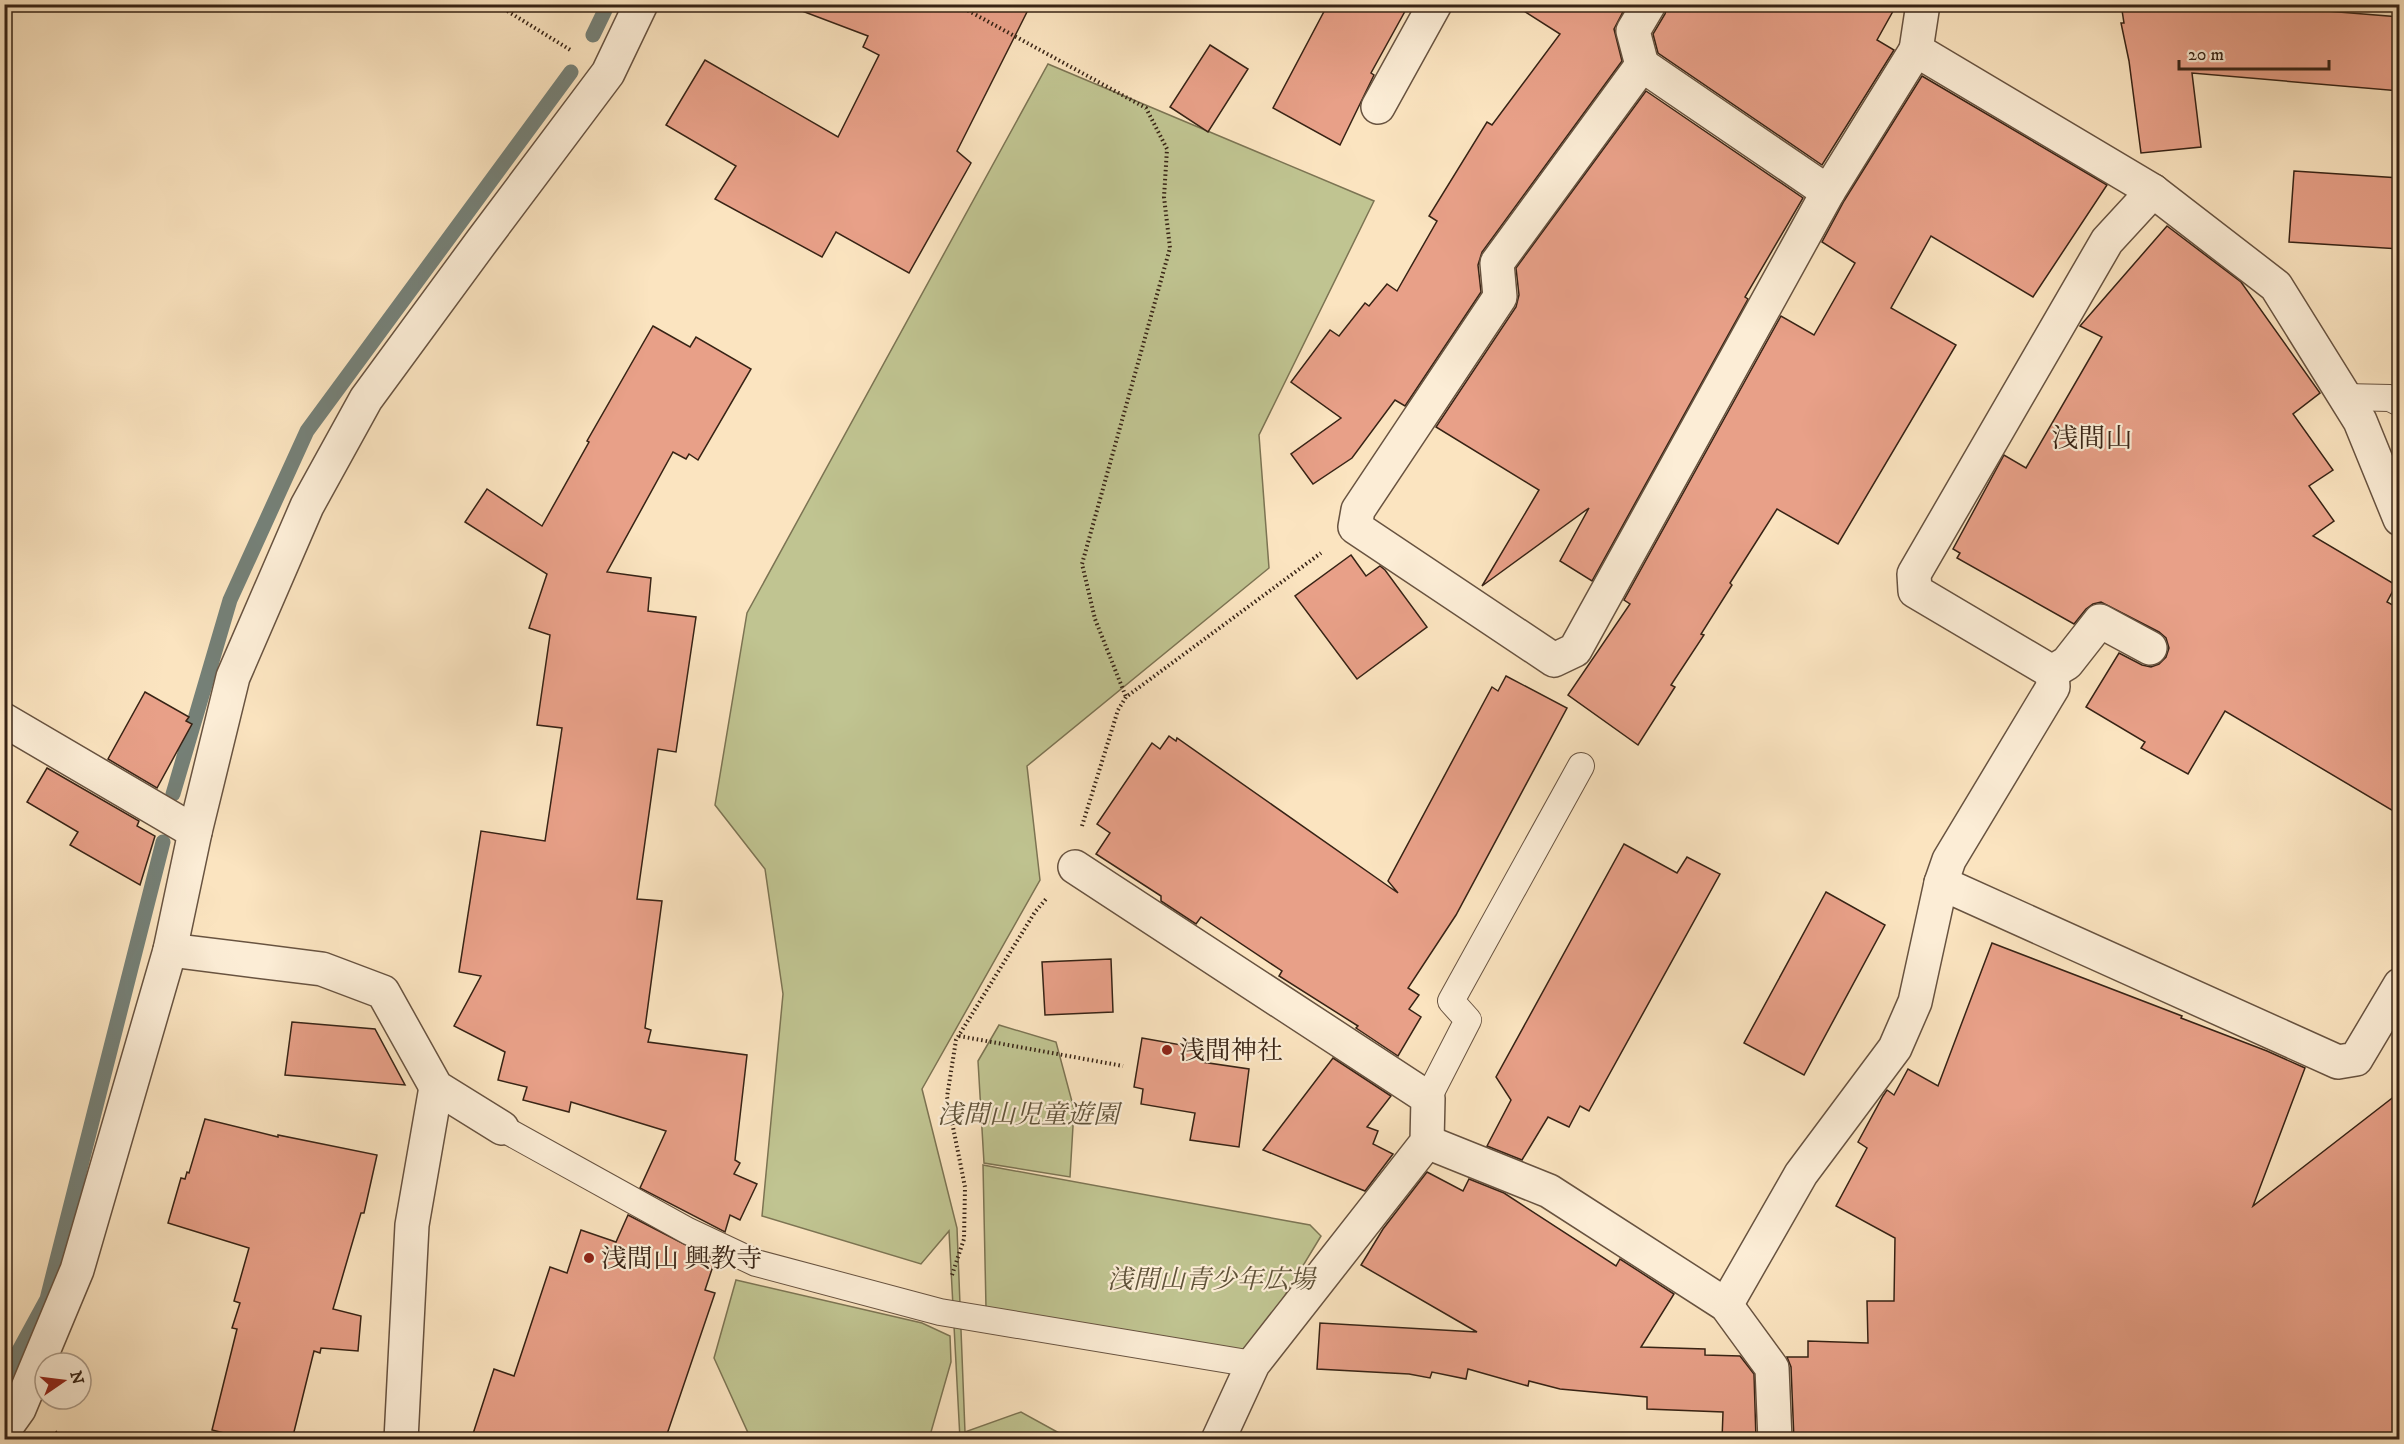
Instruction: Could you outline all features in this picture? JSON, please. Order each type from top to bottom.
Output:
[{"type":"street","points":[[4,1430],[19,1408],[77,1270],[170,950],[195,832],[233,677],[308,506],[366,399],[482,240],[608,74],[641,4]]},
{"type":"street","points":[[1378,107],[1435,4]]},
{"type":"street","points":[[1649,4],[1633,31],[1642,65],[1828,192]]},
{"type":"street","points":[[1642,65],[1497,263],[1500,297],[1358,510],[1355,527],[1554,660],[1575,650],[1828,192],[1916,50],[1923,4]]},
{"type":"street","points":[[1916,50],[2153,191],[2276,286],[2360,421],[2400,519]]},
{"type":"street","points":[[2052,672],[1915,591],[1914,574],[2107,241],[2153,191]]},
{"type":"street","points":[[2052,672],[2067,663],[2100,621],[2150,648]]},
{"type":"street","points":[[1726,1305],[1801,1174],[1895,1048],[1915,1002],[1941,883],[1949,860],[2053,687],[2052,672]]},
{"type":"street","points":[[4,720],[195,832]]},
{"type":"street","points":[[1075,867],[1428,1098],[1427,1142],[1253,1364],[1218,1440]]},
{"type":"street","points":[[1941,883],[2338,1062],[2356,1059],[2400,985]]},
{"type":"street","points":[[170,950],[322,969],[383,992],[436,1087],[502,1128]]},
{"type":"street","points":[[401,1440],[412,1225],[436,1087]]},
{"type":"street","points":[[1427,1142],[1549,1191],[1726,1305],[1772,1368],[1775,1440]]},
{"type":"lane","points":[[2344,396],[2390,398],[2400,403]]},
{"type":"lane","points":[[1428,1098],[1468,1020],[1451,1001],[1581,766]]},
{"type":"lane","points":[[502,1128],[688,1231],[756,1263],[940,1312],[1253,1364]]},
{"type":"path","points":[[496,4],[608,74]]},
{"type":"path","points":[[956,4],[1146,108],[1167,149],[1164,198],[1170,248],[1082,564],[1095,619],[1126,698]]},
{"type":"path","points":[[1075,867],[1073,855],[1118,710],[1126,698],[1355,527]]},
{"type":"path","points":[[940,1312],[964,1239],[965,1187],[947,1097],[959,1036],[1035,912]]},
{"type":"path","points":[[959,1036],[1123,1066]]},
{"type":"green space","points":[[1048,64],[1374,201],[1259,435],[1269,568],[1027,766],[1040,880],[922,1089],[957,1228],[965,1432],[1021,1412],[1070,1439],[960,1439],[949,1231],[921,1264],[762,1216],[783,994],[765,869],[715,805],[747,613]]},
{"type":"green space","name":"浅間山児童遊園","points":[[999,1025],[1056,1042],[1074,1109],[1070,1177],[984,1163],[978,1061]]},
{"type":"green space","name":"浅間山青少年広場","points":[[983,1165],[1310,1225],[1321,1236],[1247,1358],[986,1308]]},
{"type":"green space","points":[[736,1280],[922,1323],[950,1336],[951,1362],[929,1439],[749,1439],[714,1358]]},
{"type":"building","points":[[794,4],[1031,4],[957,151],[971,163],[909,273],[836,232],[822,257],[715,199],[736,166],[666,125],[705,60],[838,137],[879,55],[863,47],[868,36],[794,8]]},
{"type":"building","points":[[1328,4],[1409,4],[1371,73],[1374,75],[1340,145],[1273,108]]},
{"type":"building","points":[[1513,4],[1627,4],[1614,29],[1622,61],[1482,252],[1478,265],[1481,292],[1405,406],[1395,400],[1352,458],[1313,484],[1291,454],[1341,418],[1291,382],[1330,330],[1339,336],[1365,303],[1369,306],[1387,284],[1397,291],[1437,221],[1429,216],[1487,122],[1492,125],[1560,34]]},
{"type":"building","points":[[1668,4],[1897,4],[1877,40],[1894,50],[1822,165],[1658,53],[1653,34]]},
{"type":"building","points":[[2121,4],[2239,4],[2400,17],[2400,91],[2192,73],[2201,147],[2141,153],[2129,61],[2121,23],[2124,23]]},
{"type":"building","points":[[1210,45],[1248,69],[1208,132],[1170,107]]},
{"type":"building","points":[[1922,76],[2107,185],[2033,297],[1931,236],[1891,308],[1956,345],[1838,544],[1777,509],[1730,583],[1732,585],[1701,634],[1704,635],[1671,685],[1675,687],[1638,745],[1568,695],[1630,604],[1624,600],[1781,316],[1814,335],[1855,263],[1822,242],[1844,201]]},
{"type":"building","points":[[1646,91],[1803,198],[1745,297],[1748,299],[1592,581],[1560,561],[1589,508],[1482,586],[1539,490],[1436,427],[1516,307],[1519,295],[1516,268]]},
{"type":"building","points":[[2294,171],[2400,178],[2400,249],[2289,242]]},
{"type":"building","points":[[2167,226],[2241,282],[2320,393],[2293,414],[2333,470],[2309,486],[2334,521],[2313,536],[2396,585],[2387,602],[2400,609],[2400,815],[2225,711],[2188,774],[2141,748],[2145,742],[2086,707],[2119,653],[2151,667],[2159,664],[2166,657],[2169,648],[2166,638],[2159,632],[2101,602],[2086,609],[2074,624],[1957,558],[1960,553],[1953,549],[2004,455],[2026,468],[2102,337],[2080,326]]},
{"type":"building","points":[[653,326],[690,347],[696,337],[751,369],[698,460],[689,454],[686,459],[673,452],[607,572],[651,578],[648,611],[696,617],[676,752],[658,749],[637,899],[662,901],[645,1028],[651,1030],[648,1042],[747,1055],[735,1160],[740,1163],[734,1174],[757,1184],[740,1220],[730,1215],[725,1232],[640,1188],[666,1131],[571,1102],[569,1112],[523,1100],[527,1087],[498,1080],[505,1052],[454,1026],[481,976],[459,972],[481,831],[545,841],[562,728],[537,725],[550,635],[529,628],[547,574],[465,522],[487,489],[542,526],[589,442],[587,441]]},
{"type":"building","points":[[1351,555],[1366,576],[1380,566],[1385,570],[1427,627],[1357,679],[1295,596]]},
{"type":"building","points":[[1506,676],[1567,708],[1456,915],[1408,988],[1419,995],[1409,1009],[1421,1017],[1398,1056],[1356,1028],[1358,1026],[1279,976],[1282,971],[1201,917],[1196,924],[1161,901],[1161,896],[1096,854],[1110,833],[1097,824],[1152,743],[1160,749],[1169,736],[1176,741],[1177,738],[1398,893],[1388,881],[1492,687],[1498,691]]},
{"type":"building","points":[[145,692],[189,717],[186,721],[192,724],[157,788],[108,759]]},
{"type":"building","points":[[47,768],[139,821],[137,826],[155,836],[140,885],[70,845],[78,832],[27,802]]},
{"type":"building","points":[[1624,844],[1677,873],[1687,857],[1720,874],[1589,1111],[1580,1106],[1569,1127],[1548,1117],[1522,1160],[1487,1146],[1511,1100],[1496,1077]]},
{"type":"building","points":[[1826,892],[1885,925],[1804,1075],[1744,1043]]},
{"type":"building","points":[[1992,943],[2182,1016],[2181,1018],[2305,1068],[2253,1206],[2400,1092],[2400,1440],[1794,1440],[1791,1367],[1787,1357],[1808,1357],[1808,1341],[1868,1343],[1867,1301],[1894,1301],[1895,1238],[1836,1206],[1867,1148],[1858,1142],[1887,1090],[1894,1095],[1908,1069],[1938,1086]]},
{"type":"building","points":[[1111,959],[1113,1012],[1045,1015],[1042,962]]},
{"type":"building","points":[[292,1022],[375,1029],[405,1085],[285,1075]]},
{"type":"building","points":[[1142,1038],[1204,1049],[1202,1062],[1249,1069],[1239,1147],[1190,1140],[1195,1113],[1141,1104],[1143,1089],[1134,1087]]},
{"type":"building","points":[[1333,1058],[1391,1096],[1367,1127],[1378,1131],[1373,1144],[1393,1154],[1365,1191],[1263,1150]]},
{"type":"building","points":[[205,1119],[278,1137],[278,1135],[377,1155],[364,1213],[361,1213],[333,1309],[361,1316],[358,1351],[321,1348],[320,1353],[314,1351],[292,1440],[252,1440],[212,1430],[237,1329],[232,1328],[240,1303],[234,1301],[249,1248],[168,1223],[181,1178],[185,1179],[187,1172],[189,1173]]},
{"type":"building","points":[[1427,1172],[1463,1191],[1469,1179],[1504,1193],[1616,1266],[1620,1259],[1674,1294],[1641,1347],[1705,1349],[1705,1355],[1740,1356],[1754,1374],[1756,1440],[1722,1440],[1723,1412],[1647,1409],[1647,1397],[1560,1389],[1529,1381],[1528,1386],[1468,1369],[1466,1379],[1432,1372],[1430,1378],[1409,1374],[1317,1369],[1320,1323],[1477,1332],[1361,1265],[1383,1229]]},
{"type":"building","name":"浅間山 興教寺","points":[[628,1215],[715,1260],[705,1290],[715,1293],[665,1440],[471,1440],[494,1369],[514,1376],[550,1267],[567,1273],[581,1230],[616,1242]]},
{"type":"waterway","points":[[593,35],[608,4]]},
{"type":"waterway","points":[[173,794],[230,600],[307,431],[571,72]]},
{"type":"waterway","points":[[4,1378],[47,1299],[163,842]]},
{"type":"place","name":"浅間神社","points":[[1167,1050]]},
{"type":"place","name":"浅間山 興教寺","points":[[589,1258]]},
{"type":"district","name":"浅間山","points":[[2092,438]]}]
